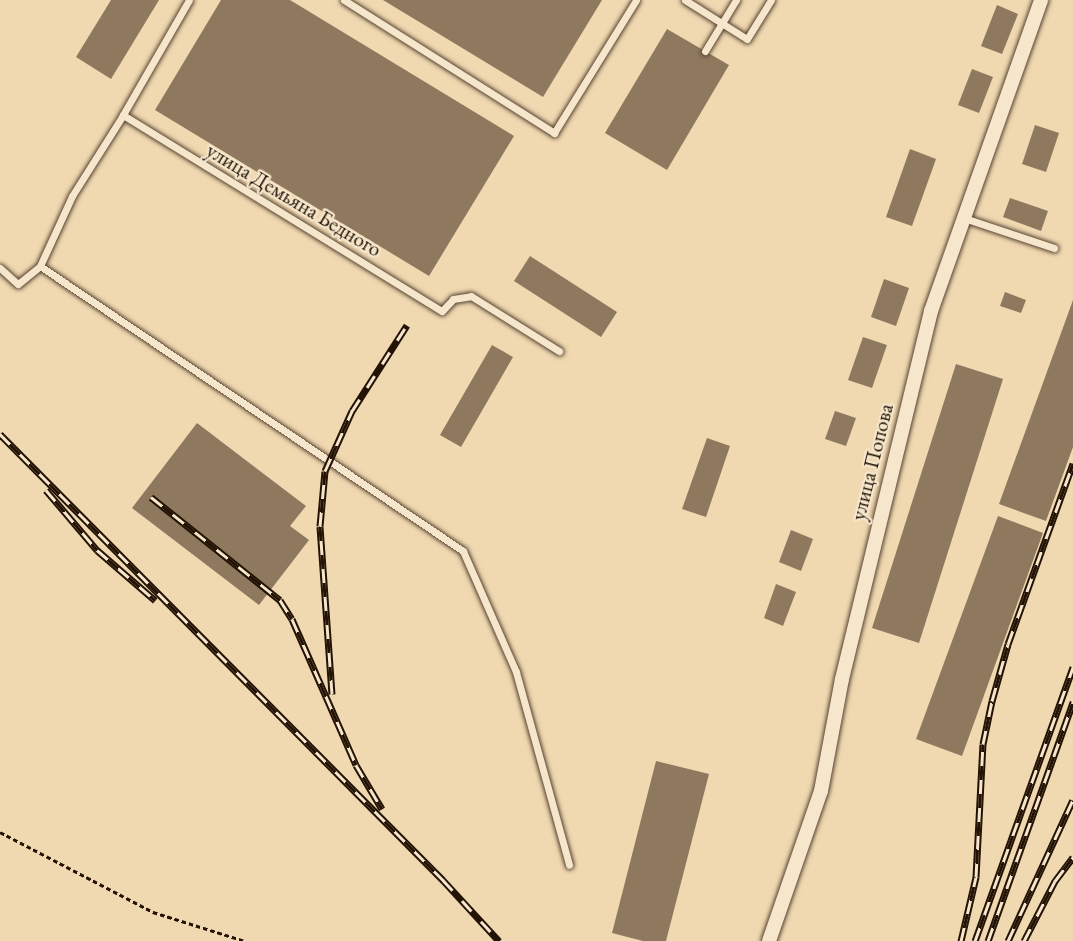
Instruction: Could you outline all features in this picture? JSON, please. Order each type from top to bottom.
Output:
[{"type":"street","name":"улица Попова","points":[[769,941],[821,791],[842,679],[931,311],[1041,0]]},
{"type":"lane","points":[[0,268],[18,284],[40,266],[72,196],[123,115],[189,0]]},
{"type":"lane","points":[[344,0],[554,133],[636,0]]},
{"type":"lane","points":[[684,0],[747,39],[771,0]]},
{"type":"lane","points":[[705,51],[736,0]]},
{"type":"lane","name":"улица Демьяна Бедного","points":[[123,115],[442,311],[453,299],[471,296],[559,351]]},
{"type":"lane","points":[[964,218],[1054,248]]},
{"type":"lane","points":[[40,266],[463,551],[516,672],[569,865]]},
{"type":"path","points":[[0,832],[153,912],[245,941]]},
{"type":"building","points":[[111,0],[159,0],[111,79],[76,57]]},
{"type":"building","points":[[221,0],[290,0],[514,136],[429,276],[155,110]]},
{"type":"building","points":[[383,0],[602,0],[543,97]]},
{"type":"building","points":[[997,5],[1018,14],[1002,54],[981,46]]},
{"type":"building","points":[[667,29],[729,65],[667,170],[605,133]]},
{"type":"building","points":[[972,69],[993,77],[979,113],[958,105]]},
{"type":"building","points":[[1035,125],[1059,133],[1046,172],[1022,164]]},
{"type":"building","points":[[910,149],[936,159],[912,226],[886,217]]},
{"type":"building","points":[[1010,198],[1048,211],[1041,231],[1003,217]]},
{"type":"building","points":[[530,256],[617,312],[601,337],[514,281]]},
{"type":"building","points":[[884,279],[909,288],[896,326],[871,317]]},
{"type":"building","points":[[1005,292],[1026,300],[1021,313],[1000,306]]},
{"type":"building","points":[[1073,300],[1073,447],[1046,521],[999,504]]},
{"type":"building","points":[[863,337],[887,345],[872,388],[848,380]]},
{"type":"building","points":[[492,345],[513,357],[461,447],[440,435]]},
{"type":"building","points":[[956,364],[1003,379],[919,643],[872,628]]},
{"type":"building","points":[[835,411],[856,418],[846,446],[825,439]]},
{"type":"building","points":[[197,423],[306,506],[290,526],[309,540],[259,605],[132,508]]},
{"type":"building","points":[[707,438],[730,446],[706,517],[682,509]]},
{"type":"building","points":[[998,516],[1043,533],[962,756],[916,739]]},
{"type":"building","points":[[791,530],[813,539],[801,571],[779,562]]},
{"type":"building","points":[[776,584],[796,592],[783,626],[764,618]]},
{"type":"building","points":[[656,761],[709,774],[666,941],[643,941],[612,933]]},
{"type":"railway","points":[[332,694],[320,526],[325,471],[352,411],[407,325]]},
{"type":"railway","points":[[0,434],[443,880],[499,941]]},
{"type":"railway","points":[[961,941],[976,877],[983,744],[992,701],[1008,644],[1073,463]]},
{"type":"railway","points":[[46,490],[97,550],[155,600]]},
{"type":"railway","points":[[151,497],[280,600],[292,619],[356,765],[382,809]]},
{"type":"railway","points":[[975,941],[1073,667]]},
{"type":"railway","points":[[988,941],[1073,702]]},
{"type":"railway","points":[[1008,941],[1073,800]]},
{"type":"railway","points":[[1024,941],[1055,881],[1073,857]]}]
